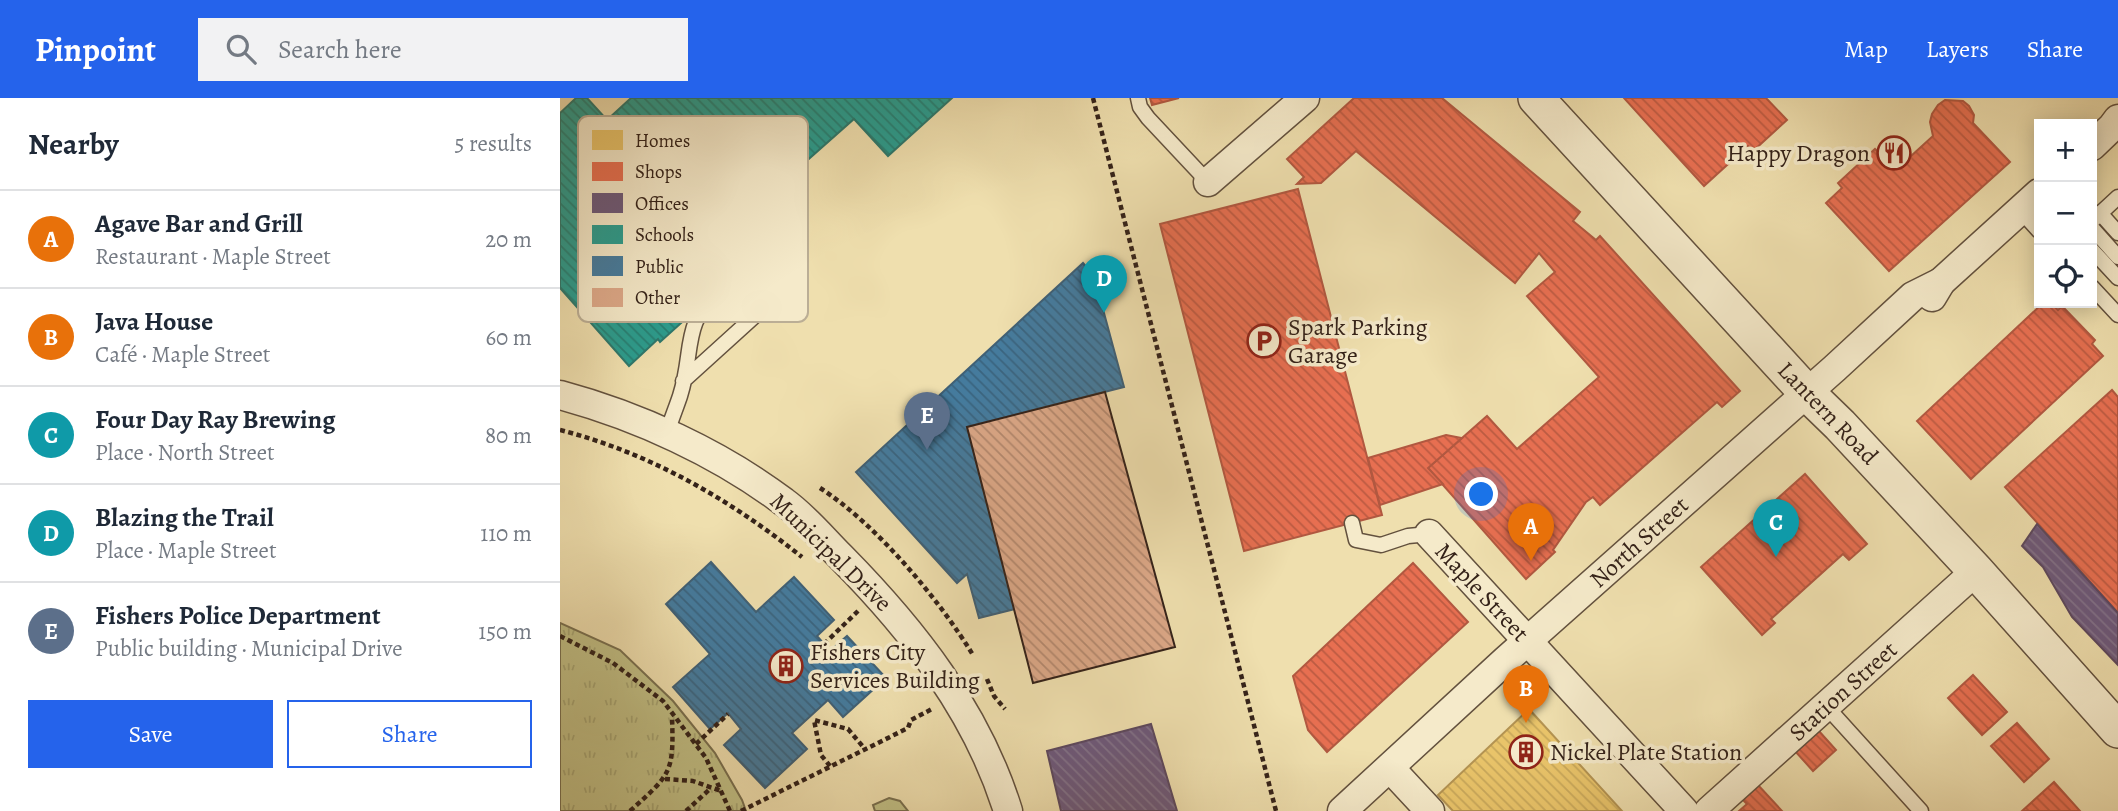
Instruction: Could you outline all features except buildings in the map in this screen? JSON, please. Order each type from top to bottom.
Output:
[{"type":"street","points":[[1208,182],[1305,98]]},
{"type":"street","name":"Lantern Road","points":[[1536,98],[1813,399],[1976,571],[2118,730]]},
{"type":"street","points":[[2097,141],[2116,124]]},
{"type":"street","name":"North Street","points":[[1342,811],[1527,641],[1813,399],[1913,296],[1941,282],[2030,202]]},
{"type":"street","name":"Municipal Drive","points":[[560,395],[606,408],[667,433],[716,459],[785,502],[862,604],[931,660],[980,738],[1008,811]]},
{"type":"street","name":"Maple Street","points":[[1429,534],[1684,811]]},
{"type":"street","name":"Station Street","points":[[1709,811],[1976,571]]},
{"type":"street","points":[[1390,768],[1430,811]]},
{"type":"lane","points":[[1138,98],[1147,118],[1208,182]]},
{"type":"lane","points":[[2108,209],[2118,233]]},
{"type":"lane","points":[[2097,234],[2118,257]]},
{"type":"lane","points":[[2097,255],[2118,278]]},
{"type":"lane","points":[[2097,292],[2118,315]]},
{"type":"lane","points":[[667,433],[683,382],[689,340],[695,322]]},
{"type":"lane","points":[[683,382],[748,322]]},
{"type":"lane","name":"Maple Street","points":[[1352,523],[1356,540],[1375,545],[1408,536],[1429,534]]},
{"type":"lane","points":[[1826,706],[1920,811]]},
{"type":"path","points":[[1093,98],[1276,811]]},
{"type":"path","points":[[560,430],[649,460],[685,478],[749,517],[810,565]]},
{"type":"path","points":[[820,488],[855,513],[880,538],[960,634],[973,655]]},
{"type":"path","points":[[862,604],[866,622]]},
{"type":"path","points":[[824,644],[862,604]]},
{"type":"path","points":[[560,636],[613,663],[663,701],[706,758],[730,811]]},
{"type":"path","points":[[987,679],[994,696],[1004,709]]},
{"type":"path","points":[[929,697],[941,717]]},
{"type":"path","points":[[741,811],[908,728],[911,720],[935,707]]},
{"type":"path","points":[[696,744],[729,714]]},
{"type":"path","points":[[630,811],[665,779],[674,753],[672,716]]},
{"type":"path","points":[[830,766],[821,755],[814,720],[848,729],[865,749]]},
{"type":"path","points":[[665,779],[693,781],[721,791]]},
{"type":"path","points":[[685,811],[711,788]]},
{"type":"green space","points":[[560,623],[620,650],[673,701],[715,753],[746,811],[560,811]]},
{"type":"green space","points":[[889,798],[900,801],[908,811],[875,811],[873,805]]},
{"type":"place","name":"Happy Dragon","points":[[1894,153]]},
{"type":"place","name":"Blazing the Trail","points":[[1104,313]]},
{"type":"place","name":"Spark Parking Garage","points":[[1264,341]]},
{"type":"place","name":"Fishers Police Department","points":[[927,450]]},
{"type":"place","name":"Four Day Ray Brewing","points":[[1776,557]]},
{"type":"place","name":"Agave Bar and Grill","points":[[1531,561]]},
{"type":"place","name":"Fishers City Services Building","points":[[786,666]]},
{"type":"place","name":"Java House","points":[[1526,723]]},
{"type":"place","name":"Nickel Plate Station","points":[[1526,752]]}]
